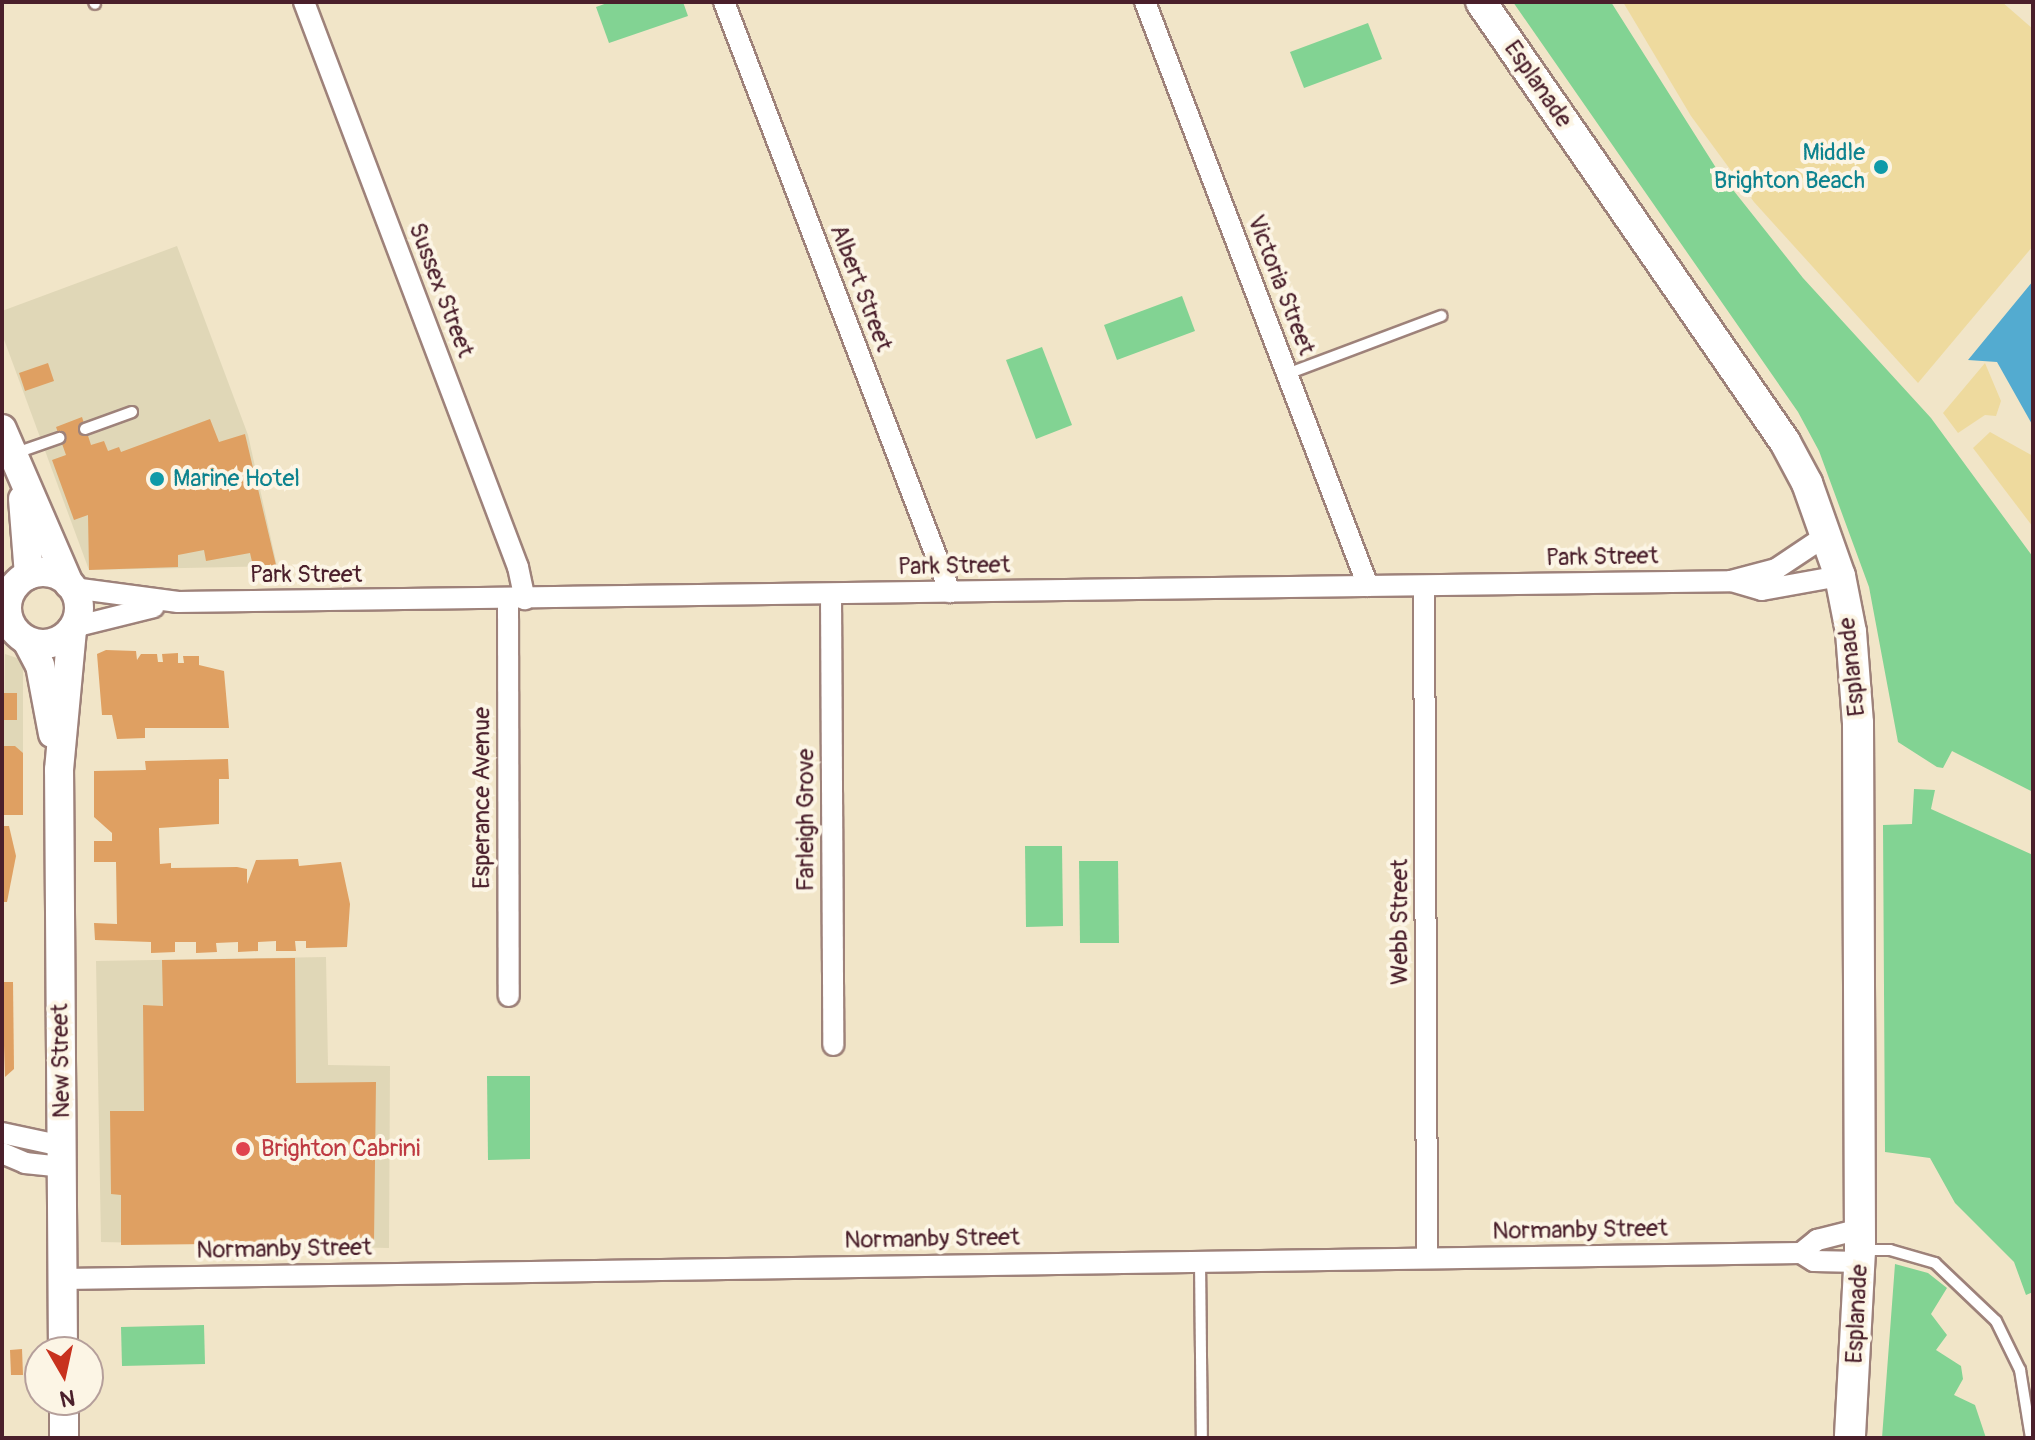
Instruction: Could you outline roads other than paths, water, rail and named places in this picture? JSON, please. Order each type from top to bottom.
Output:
[{"type":"main road","name":"Esplanade","points":[[1481,2],[1771,420],[1807,483],[1840,576],[1851,632],[1858,723],[1860,1247],[1850,1438]]},
{"type":"main road","points":[[7,442],[79,607],[73,628],[55,643],[16,638],[10,592],[22,482]]},
{"type":"main road","points":[[10,592],[51,573],[71,586]]},
{"type":"main road","name":"New Street","points":[[63,1336],[59,770],[73,628]]},
{"type":"main road","name":"New Street","points":[[16,638],[43,678],[59,770]]},
{"type":"main road","points":[[64,1416],[64,1438]]},
{"type":"street","name":"Sussex Street","points":[[304,2],[518,567],[516,599]]},
{"type":"street","name":"Albert Street","points":[[724,2],[950,592]]},
{"type":"street","name":"Victoria Street","points":[[1145,2],[1368,586]]},
{"type":"street","name":"Park Street","points":[[71,586],[178,602],[1731,581],[1776,569],[1827,535]]},
{"type":"street","name":"Park Street","points":[[1731,581],[1762,590],[1840,576]]},
{"type":"street","name":"Webb Street","points":[[1424,586],[1427,1258]]},
{"type":"street","name":"Farleigh Grove","points":[[831,594],[833,1045]]},
{"type":"street","name":"Esperance Avenue","points":[[509,996],[516,599]]},
{"type":"street","name":"Park Street","points":[[73,628],[178,602]]},
{"type":"street","points":[[2,1133],[62,1156]]},
{"type":"street","points":[[2,1153],[25,1163],[62,1156]]},
{"type":"street","name":"Normanby Street","points":[[1801,1253],[1817,1240],[1860,1247]]},
{"type":"street","name":"Normanby Street","points":[[63,1279],[1801,1253],[1814,1261],[1860,1247]]},
{"type":"lane","points":[[1287,374],[1441,316]]},
{"type":"lane","points":[[85,429],[132,412]]},
{"type":"lane","points":[[7,442],[59,438]]},
{"type":"lane","points":[[1860,1247],[1925,1257],[1960,1282],[1996,1321],[2015,1354],[2031,1438]]},
{"type":"lane","points":[[1200,1260],[1202,1438]]},
{"type":"water","points":[[2033,281],[2033,426],[1997,362],[1968,360]]},
{"type":"place","name":"Middle Brighton Beach","points":[[1881,167]]},
{"type":"place","name":"Marine Hotel","points":[[157,479]]},
{"type":"place","name":"Brighton Cabrini","points":[[243,1149]]}]
